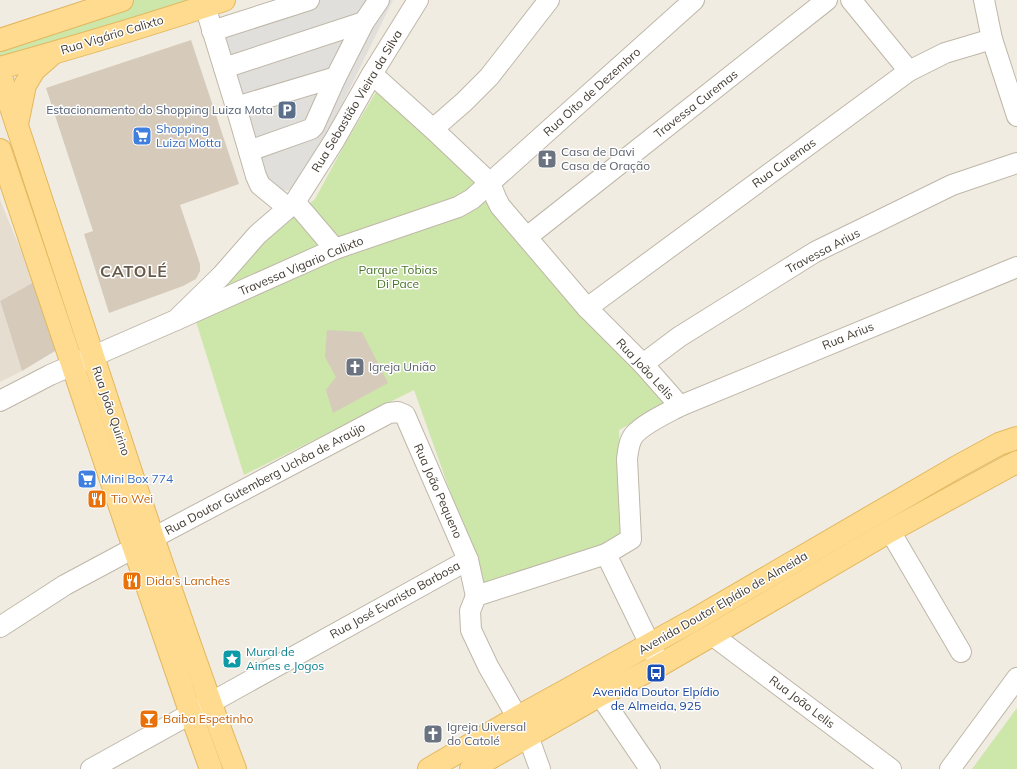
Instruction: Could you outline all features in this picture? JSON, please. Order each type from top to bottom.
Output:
[{"type":"main road","points":[[0,40],[122,0]]},
{"type":"main road","name":"Rua Vigário Calixto","points":[[0,68],[54,53],[214,3]]},
{"type":"main road","points":[[16,125],[25,85],[34,70],[54,53]]},
{"type":"main road","name":"Rua João Quirino","points":[[0,74],[153,538],[210,704],[235,769]]},
{"type":"main road","name":"Rua João Quirino","points":[[0,150],[134,548],[211,769]]},
{"type":"main road","name":"Avenida Doutor Elpídio de Almeida","points":[[471,769],[528,736],[651,644],[955,468],[999,444],[1017,438]]},
{"type":"main road","name":"Avenida Doutor Elpídio de Almeida","points":[[429,769],[518,717],[594,687],[660,665],[890,531],[1017,462]]},
{"type":"street","points":[[212,31],[309,0]]},
{"type":"street","points":[[249,151],[311,129],[314,126],[336,77],[364,22],[379,0]]},
{"type":"street","name":"Rua Sebastião Vieira da Silva","points":[[0,400],[72,365],[176,320],[222,275],[257,235],[291,205],[334,141],[372,74],[418,0]]},
{"type":"street","points":[[434,129],[489,77],[549,0]]},
{"type":"street","name":"Rua Oito de Dezembro","points":[[490,183],[694,0]]},
{"type":"street","name":"Travessa Curemas","points":[[527,237],[827,0]]},
{"type":"street","points":[[851,0],[909,71]]},
{"type":"street","points":[[984,0],[992,39],[1014,95],[1017,116]]},
{"type":"street","points":[[214,3],[212,31],[260,185],[291,205],[335,249]]},
{"type":"street","points":[[224,68],[364,22]]},
{"type":"street","name":"Rua Curemas","points":[[587,308],[909,71],[945,53],[992,39]]},
{"type":"street","points":[[372,74],[434,129],[490,183]]},
{"type":"street","points":[[236,107],[336,77]]},
{"type":"street","name":"Travessa Arius","points":[[643,364],[679,337],[815,252],[952,185],[1017,163]]},
{"type":"street","name":"Rua João Lelis","points":[[490,183],[500,206],[587,308],[643,364],[680,406],[647,425],[634,435],[629,446],[627,459],[631,539],[606,554]]},
{"type":"street","name":"Travessa Vigario Calixto","points":[[176,320],[335,249],[458,207],[472,199],[490,183]]},
{"type":"street","name":"Rua Arius","points":[[680,406],[1017,267]]},
{"type":"street","name":"Rua João Pequeno","points":[[377,420],[389,413],[398,412],[405,415],[468,560],[476,596],[470,611],[471,630],[488,666],[528,736],[540,769]]},
{"type":"street","name":"Rua Doutor Gutemberg Uchôa de Araújo","points":[[153,538],[377,420]]},
{"type":"street","points":[[890,531],[961,652]]},
{"type":"street","points":[[0,627],[65,585],[134,548]]},
{"type":"street","points":[[476,596],[606,554],[660,665]]},
{"type":"street","name":"Rua José Evaristo Barbosa","points":[[91,769],[468,560]]},
{"type":"street","name":"Rua João Lelis","points":[[712,635],[891,769]]},
{"type":"street","points":[[950,769],[1017,678]]},
{"type":"street","points":[[594,687],[650,769]]},
{"type":"shaded area","name":"Estacionamento do Shopping Luiza Mota","points":[[314,0],[393,0],[301,188],[283,191],[260,185],[206,32]]},
{"type":"shaded area","points":[[0,200],[34,282],[0,301]]},
{"type":"shaded area","points":[[0,302],[22,371],[0,382]]},
{"type":"green space","points":[[132,0],[208,0],[0,66],[0,42]]},
{"type":"green space","name":"Parque Tobias Di Pace","points":[[376,92],[482,183],[493,213],[577,312],[667,404],[619,430],[623,535],[604,550],[481,589],[473,556],[414,390],[244,475],[194,315],[257,248],[315,199],[346,142]]},
{"type":"green space","points":[[1017,708],[1017,769],[972,769]]},
{"type":"building","name":"Shopping Luiza Motta","points":[[191,40],[239,184],[180,205],[200,264],[200,271],[196,279],[183,286],[109,313],[84,234],[93,231],[46,88]]},
{"type":"building","points":[[34,282],[60,348],[22,371],[0,301]]},
{"type":"building","name":"Igreja União","points":[[327,330],[362,332],[388,383],[333,413],[326,390],[336,377],[325,357]]},
{"type":"place","name":"Estacionamento do Shopping Luiza Mota","points":[[287,110]]},
{"type":"place","name":"Shopping Luiza Motta","points":[[142,136]]},
{"type":"place","name":"Casa de Davi Casa de Oração","points":[[547,159]]},
{"type":"place","name":"Igreja União","points":[[355,367]]},
{"type":"place","name":"Mini Box 774","points":[[87,479]]},
{"type":"place","name":"Tio Wei","points":[[97,499]]},
{"type":"place","name":"Dida's Lanches","points":[[132,581]]},
{"type":"place","name":"Mural de Aimes e Jogos","points":[[232,659]]},
{"type":"place","name":"Avenida Doutor Elpídio de Almeida, 925","points":[[656,673]]},
{"type":"place","name":"Baiba Espetinho","points":[[149,719]]},
{"type":"place","name":"Igreja Uiversal do Catolé","points":[[433,734]]},
{"type":"district","name":"CATOLÉ","points":[[134,271]]}]
